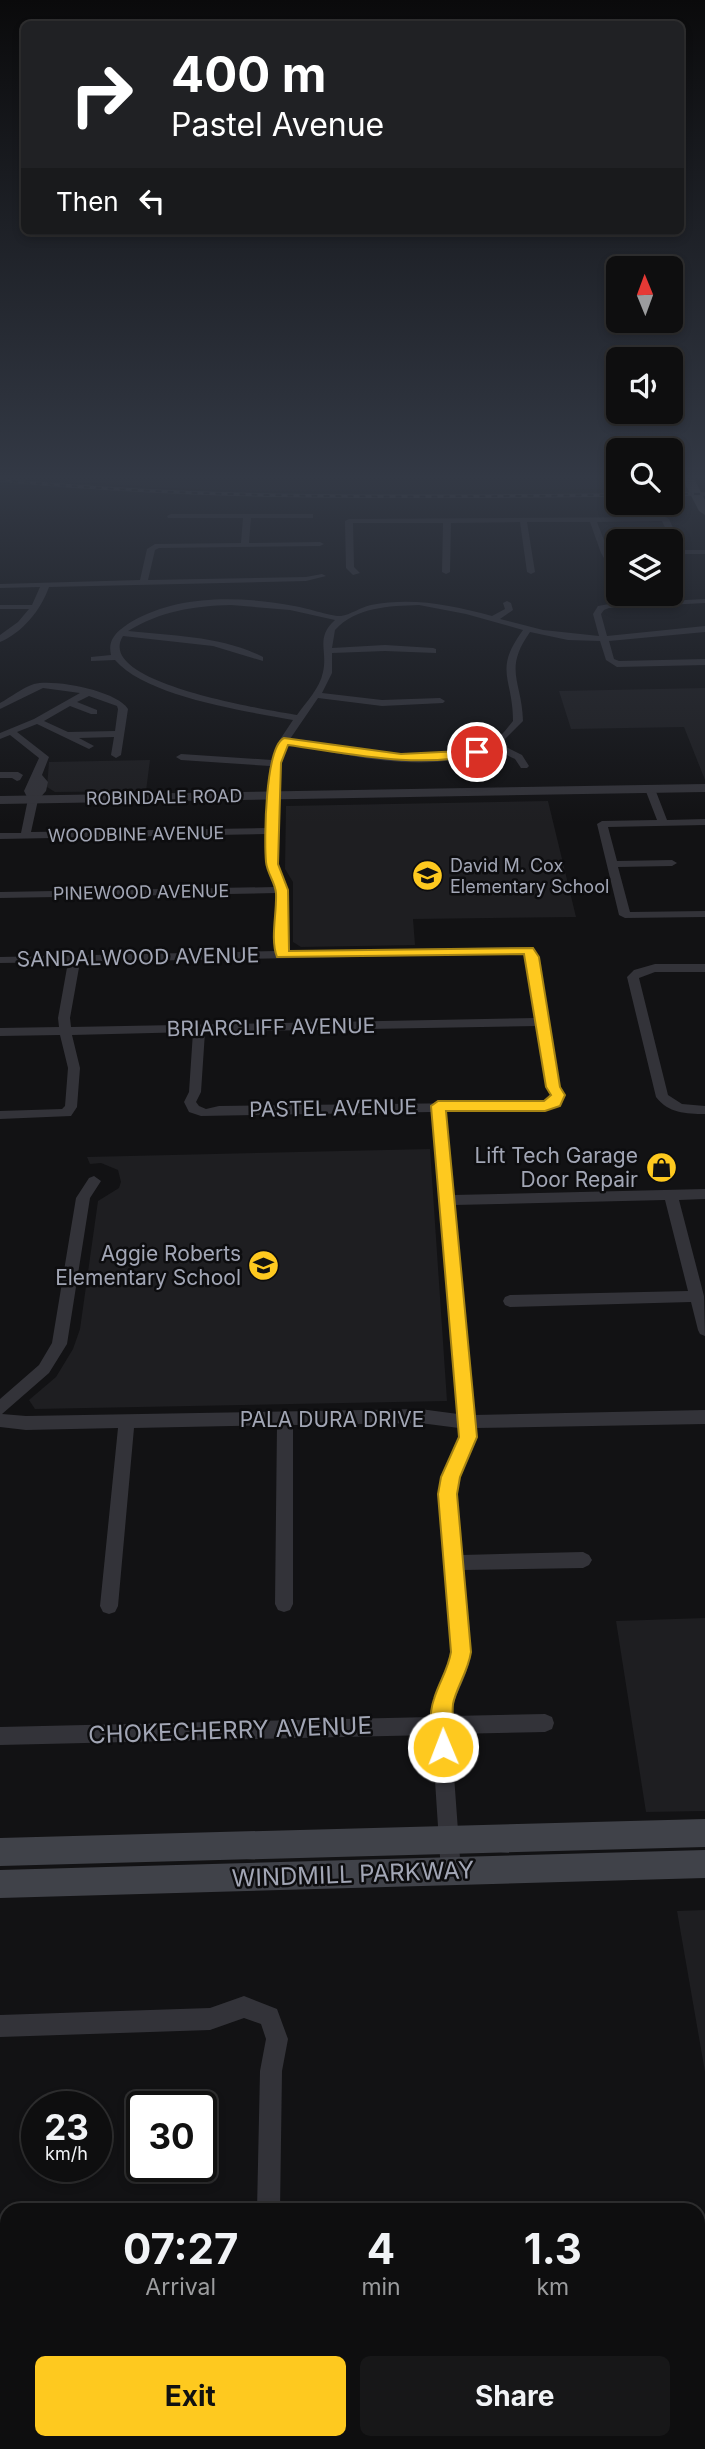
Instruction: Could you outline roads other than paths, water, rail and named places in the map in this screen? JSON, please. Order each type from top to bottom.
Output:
[{"type":"main road","name":"WINDMILL PARKWAY","points":[[0,1852],[705,1833]]},
{"type":"main road","name":"WINDMILL PARKWAY","points":[[0,1884],[705,1864]]},
{"type":"street","points":[[0,639],[19,625],[41,594]]},
{"type":"street","points":[[705,601],[601,608],[597,614],[610,660],[617,664],[705,662]]},
{"type":"street","points":[[282,955],[282,890],[272,864],[275,763],[284,741],[316,695],[329,669],[327,638],[330,629],[342,618],[375,606],[416,602],[463,609],[527,630],[606,639],[705,629]]},
{"type":"street","points":[[299,718],[225,704],[150,680],[129,671],[116,657],[115,642],[120,633],[153,613],[190,605],[253,603],[294,607],[342,618]]},
{"type":"street","points":[[492,620],[509,610],[508,603]]},
{"type":"street","points":[[141,606],[153,613]]},
{"type":"street","points":[[0,607],[34,607]]},
{"type":"street","points":[[284,741],[401,758],[454,756],[477,752],[493,745],[506,737],[518,720],[509,660],[513,647],[527,630]]},
{"type":"street","points":[[120,633],[219,646],[251,653],[260,659]]},
{"type":"street","points":[[328,651],[385,648],[433,651]]},
{"type":"street","points":[[94,659],[116,657]]},
{"type":"street","points":[[0,706],[36,686],[72,688],[123,706],[116,755]]},
{"type":"street","points":[[0,736],[37,721],[87,693]]},
{"type":"street","points":[[316,695],[382,703],[440,701]]},
{"type":"street","points":[[70,703],[94,712]]},
{"type":"street","points":[[37,721],[89,746]]},
{"type":"street","points":[[12,732],[34,750],[31,755],[43,782],[41,791],[33,799],[25,836]]},
{"type":"street","points":[[66,735],[119,734]]},
{"type":"street","points":[[493,745],[519,757],[524,766]]},
{"type":"street","points":[[181,757],[275,763]]},
{"type":"street","points":[[0,775],[18,775],[17,778]]},
{"type":"street","name":"ROBINDALE ROAD","points":[[0,800],[705,788]]},
{"type":"street","points":[[650,789],[663,822]]},
{"type":"street","points":[[705,822],[602,824],[625,915],[705,914]]},
{"type":"street","name":"WOODBINE AVENUE","points":[[0,836],[273,831]]},
{"type":"street","points":[[612,864],[672,863]]},
{"type":"street","name":"PINEWOOD AVENUE","points":[[0,895],[282,890]]},
{"type":"street","name":"SANDALWOOD AVENUE","points":[[0,960],[528,950],[532,957],[542,1022]]},
{"type":"street","points":[[0,1115],[66,1113],[71,1107],[74,1068],[64,1018],[75,958]]},
{"type":"street","points":[[705,968],[637,971],[633,977],[662,1097],[669,1106],[684,1110],[705,1110]]},
{"type":"street","name":"BRIARCLIFF AVENUE","points":[[0,1032],[542,1022]]},
{"type":"street","name":"PASTEL AVENUE","points":[[199,1029],[195,1092],[190,1102],[194,1110],[206,1112],[545,1106],[555,1102],[558,1095],[553,1087],[542,1022]]},
{"type":"street","points":[[438,1106],[468,1437],[450,1477],[448,1494],[461,1652],[458,1670],[443,1702],[441,1724],[451,1872]]},
{"type":"street","points":[[0,1408],[44,1368],[59,1344],[83,1198],[94,1181]]},
{"type":"street","points":[[448,1199],[705,1194]]},
{"type":"street","points":[[671,1195],[705,1331]]},
{"type":"street","points":[[510,1300],[697,1296]]},
{"type":"street","name":"PALA DURA DRIVE","points":[[0,1420],[26,1423],[420,1416],[467,1422],[705,1417]]},
{"type":"street","points":[[284,1604],[285,1418]]},
{"type":"street","points":[[109,1606],[127,1422]]},
{"type":"street","points":[[454,1563],[583,1560]]},
{"type":"street","name":"CHOKECHERRY AVENUE","points":[[0,1737],[545,1723]]},
{"type":"street","points":[[0,2026],[210,2019],[244,2007],[270,2017],[277,2039],[271,2071],[269,2203]]},
{"type":"place","name":"David M. Cox Elementary School","points":[[427,875]]},
{"type":"place","name":"Lift Tech Garage Door Repair","points":[[661,1167]]},
{"type":"place","name":"Aggie Roberts Elementary School","points":[[264,1265]]}]
